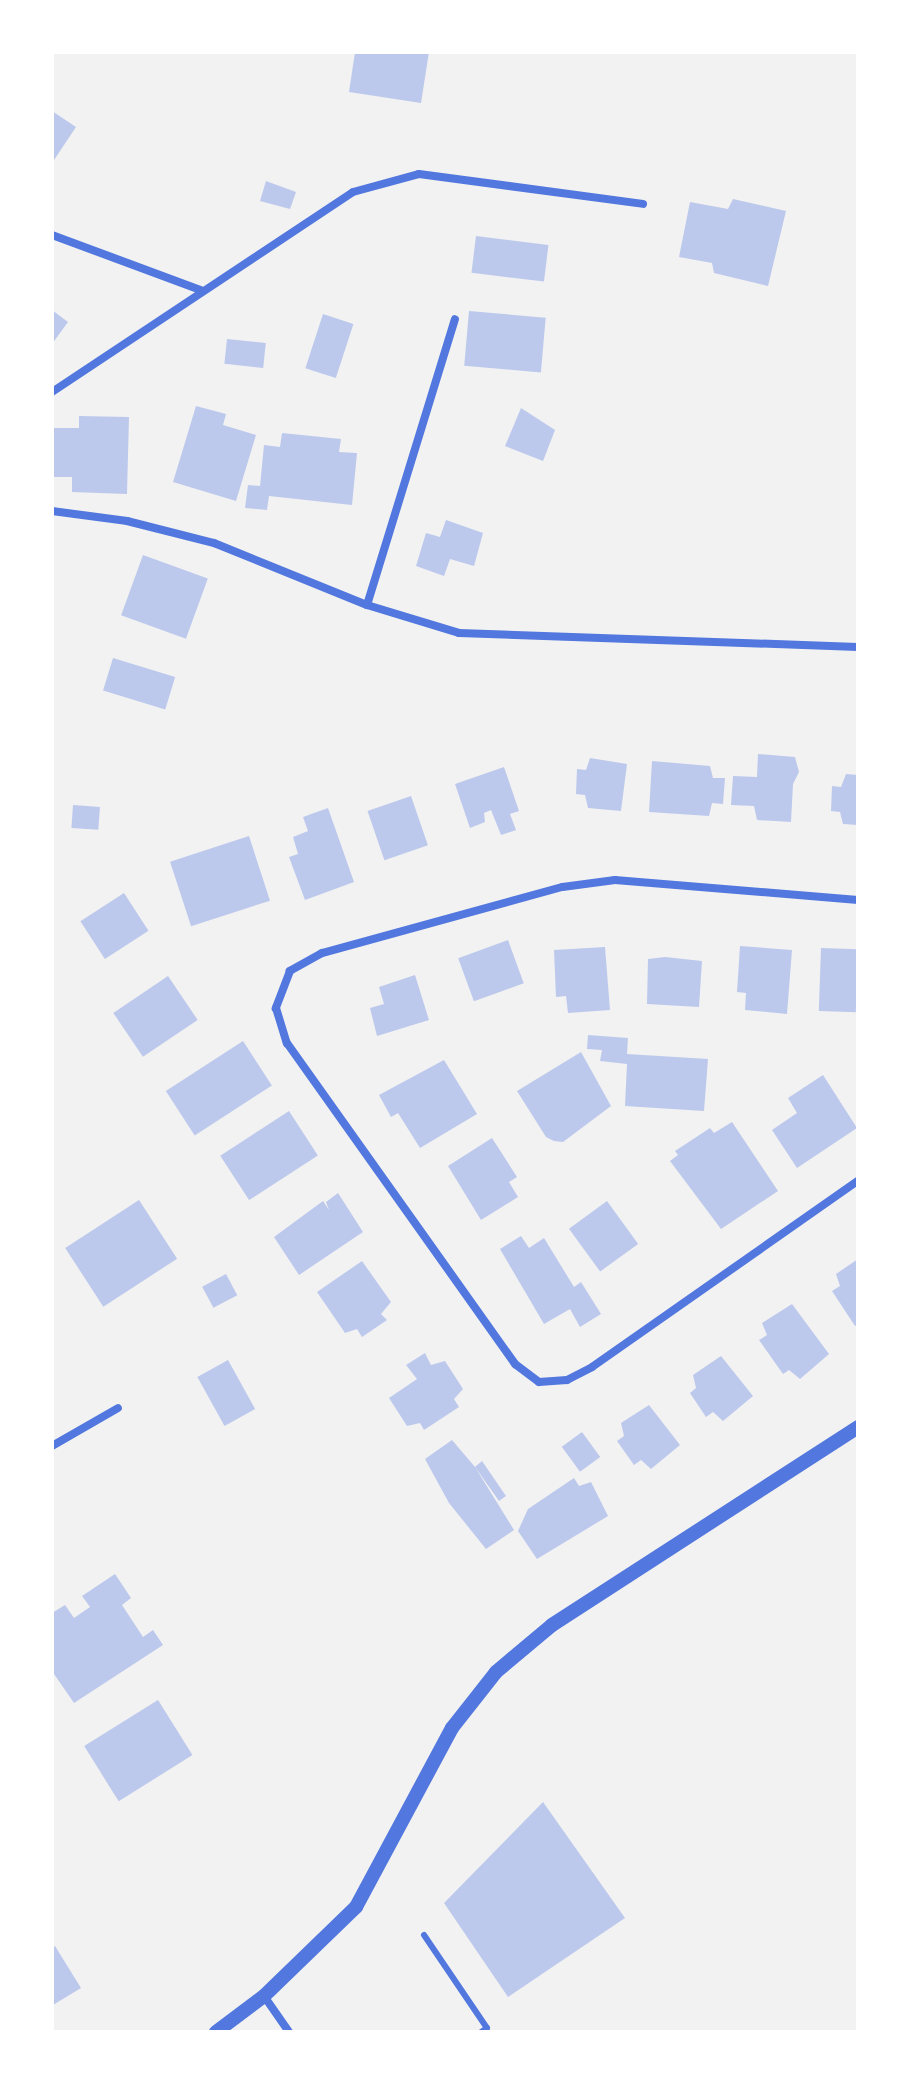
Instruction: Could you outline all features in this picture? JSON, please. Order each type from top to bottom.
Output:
[{"type":"street","points":[[52,392],[201,290],[353,192],[419,174],[643,204]]},
{"type":"street","points":[[52,235],[201,290]]},
{"type":"street","points":[[367,605],[455,319]]},
{"type":"street","points":[[52,511],[127,521],[214,543],[367,605],[459,633],[858,647]]},
{"type":"street","points":[[858,900],[615,880],[562,887],[322,953],[290,971],[276,1008],[296,1056],[515,1364],[539,1382],[567,1380],[592,1367],[858,1181]]},
{"type":"street","points":[[52,1446],[118,1408]]},
{"type":"street","points":[[216,2032],[264,1996],[356,1907],[452,1728],[496,1672],[552,1625],[858,1427]]},
{"type":"street","points":[[264,1996],[289,2032]]},
{"type":"lane","points":[[424,1935],[487,2028],[481,2032]]},
{"type":"building","points":[[355,52],[429,52],[421,103],[349,92]]},
{"type":"building","points":[[52,111],[76,127],[52,163]]},
{"type":"building","points":[[266,181],[296,192],[290,209],[260,201]]},
{"type":"building","points":[[733,199],[786,211],[768,286],[714,273],[712,263],[679,257],[690,202],[728,209]]},
{"type":"building","points":[[476,236],[548,245],[544,282],[471,273]]},
{"type":"building","points":[[52,310],[68,322],[52,344]]},
{"type":"building","points":[[469,311],[546,318],[541,373],[464,366]]},
{"type":"building","points":[[323,314],[353,324],[336,378],[305,368]]},
{"type":"building","points":[[227,339],[266,343],[263,368],[224,364]]},
{"type":"building","points":[[196,406],[226,414],[223,425],[256,435],[236,501],[173,482]]},
{"type":"building","points":[[521,408],[555,430],[543,461],[505,446]]},
{"type":"building","points":[[79,416],[129,417],[127,494],[72,492],[72,477],[52,477],[52,428],[79,428]]},
{"type":"building","points":[[282,433],[341,439],[339,452],[357,453],[352,505],[269,496],[267,510],[245,508],[248,485],[260,486],[264,445],[280,447]]},
{"type":"building","points":[[446,520],[483,533],[474,566],[450,559],[444,576],[416,566],[426,533],[440,537]]},
{"type":"building","points":[[143,555],[208,579],[186,639],[121,615]]},
{"type":"building","points":[[113,658],[175,677],[165,710],[103,691]]},
{"type":"building","points":[[758,754],[795,757],[799,772],[793,784],[791,822],[757,820],[754,806],[731,805],[733,776],[757,777]]},
{"type":"building","points":[[590,758],[627,764],[621,811],[588,808],[585,795],[576,794],[577,769],[586,770]]},
{"type":"building","points":[[652,761],[710,766],[713,778],[725,778],[723,804],[712,803],[709,816],[649,812]]},
{"type":"building","points":[[504,767],[519,811],[510,814],[516,830],[501,835],[491,810],[484,813],[485,822],[470,828],[455,784]]},
{"type":"building","points":[[846,774],[858,775],[858,825],[843,824],[840,812],[831,811],[832,786],[841,787]]},
{"type":"building","points":[[411,796],[428,845],[384,860],[368,811]]},
{"type":"building","points":[[73,805],[100,807],[98,830],[71,828]]},
{"type":"building","points":[[328,808],[354,882],[305,900],[289,857],[298,854],[293,837],[308,831],[303,817]]},
{"type":"building","points":[[249,836],[270,901],[191,926],[170,862]]},
{"type":"building","points":[[124,893],[149,931],[105,959],[80,921]]},
{"type":"building","points":[[508,940],[524,983],[474,1001],[458,958]]},
{"type":"building","points":[[740,946],[792,950],[787,1014],[745,1010],[746,993],[737,992]]},
{"type":"building","points":[[605,947],[610,1010],[568,1013],[566,996],[556,997],[554,950]]},
{"type":"building","points":[[821,948],[858,949],[856,1012],[819,1011]]},
{"type":"building","points":[[665,957],[702,961],[699,1007],[647,1004],[648,959]]},
{"type":"building","points":[[415,975],[429,1020],[377,1036],[370,1008],[384,1004],[379,987]]},
{"type":"building","points":[[168,976],[198,1020],[143,1057],[113,1013]]},
{"type":"building","points":[[588,1035],[628,1038],[627,1054],[708,1059],[704,1111],[625,1106],[627,1064],[600,1061],[602,1050],[587,1049]]},
{"type":"building","points":[[243,1041],[272,1085],[195,1136],[166,1091]]},
{"type":"building","points":[[581,1052],[611,1106],[563,1142],[554,1141],[546,1137],[517,1091]]},
{"type":"building","points":[[444,1060],[477,1114],[420,1148],[398,1113],[391,1117],[379,1095]]},
{"type":"building","points":[[823,1075],[857,1128],[797,1168],[772,1130],[797,1113],[788,1098]]},
{"type":"building","points":[[289,1111],[318,1155],[249,1200],[220,1156]]},
{"type":"building","points":[[732,1122],[778,1191],[721,1229],[670,1161],[678,1155],[675,1151],[710,1128],[714,1133]]},
{"type":"building","points":[[492,1138],[517,1177],[509,1182],[518,1197],[481,1220],[448,1166]]},
{"type":"building","points":[[338,1193],[363,1232],[299,1275],[274,1237],[323,1201],[329,1210],[326,1202]]},
{"type":"building","points":[[139,1200],[177,1259],[103,1307],[65,1248]]},
{"type":"building","points":[[607,1201],[638,1244],[600,1272],[569,1229]]},
{"type":"building","points":[[521,1236],[529,1248],[544,1238],[574,1287],[581,1282],[601,1314],[580,1327],[570,1309],[544,1324],[500,1249]]},
{"type":"building","points":[[858,1259],[858,1324],[855,1326],[832,1291],[840,1286],[836,1274]]},
{"type":"building","points":[[362,1261],[391,1302],[381,1314],[387,1320],[362,1337],[357,1329],[345,1333],[317,1292]]},
{"type":"building","points":[[226,1274],[237,1295],[213,1308],[202,1287]]},
{"type":"building","points":[[792,1304],[829,1354],[800,1379],[789,1370],[783,1374],[759,1340],[767,1335],[762,1323]]},
{"type":"building","points":[[425,1353],[431,1365],[445,1361],[463,1389],[454,1399],[459,1407],[424,1430],[420,1423],[407,1426],[389,1398],[417,1379],[406,1365]]},
{"type":"building","points":[[721,1356],[753,1396],[723,1421],[713,1412],[706,1417],[690,1393],[696,1388],[693,1375]]},
{"type":"building","points":[[228,1360],[255,1409],[225,1426],[197,1377]]},
{"type":"building","points":[[649,1405],[680,1445],[651,1469],[641,1460],[634,1465],[617,1441],[624,1436],[621,1423]]},
{"type":"building","points":[[582,1432],[600,1457],[580,1472],[562,1447]]},
{"type":"building","points":[[452,1440],[475,1467],[514,1530],[486,1549],[449,1503],[425,1459]]},
{"type":"building","points":[[482,1461],[506,1496],[499,1501],[475,1467]]},
{"type":"building","points":[[574,1478],[579,1486],[591,1482],[608,1516],[537,1559],[518,1531],[528,1509]]},
{"type":"building","points":[[115,1574],[131,1598],[122,1605],[143,1637],[153,1630],[163,1645],[74,1703],[52,1671],[52,1613],[65,1605],[74,1618],[90,1607],[82,1596]]},
{"type":"building","points":[[158,1700],[192,1755],[119,1801],[84,1746]]},
{"type":"building","points":[[543,1802],[625,1918],[508,1997],[444,1903]]},
{"type":"building","points":[[55,1946],[81,1988],[53,2005],[52,1948]]}]
